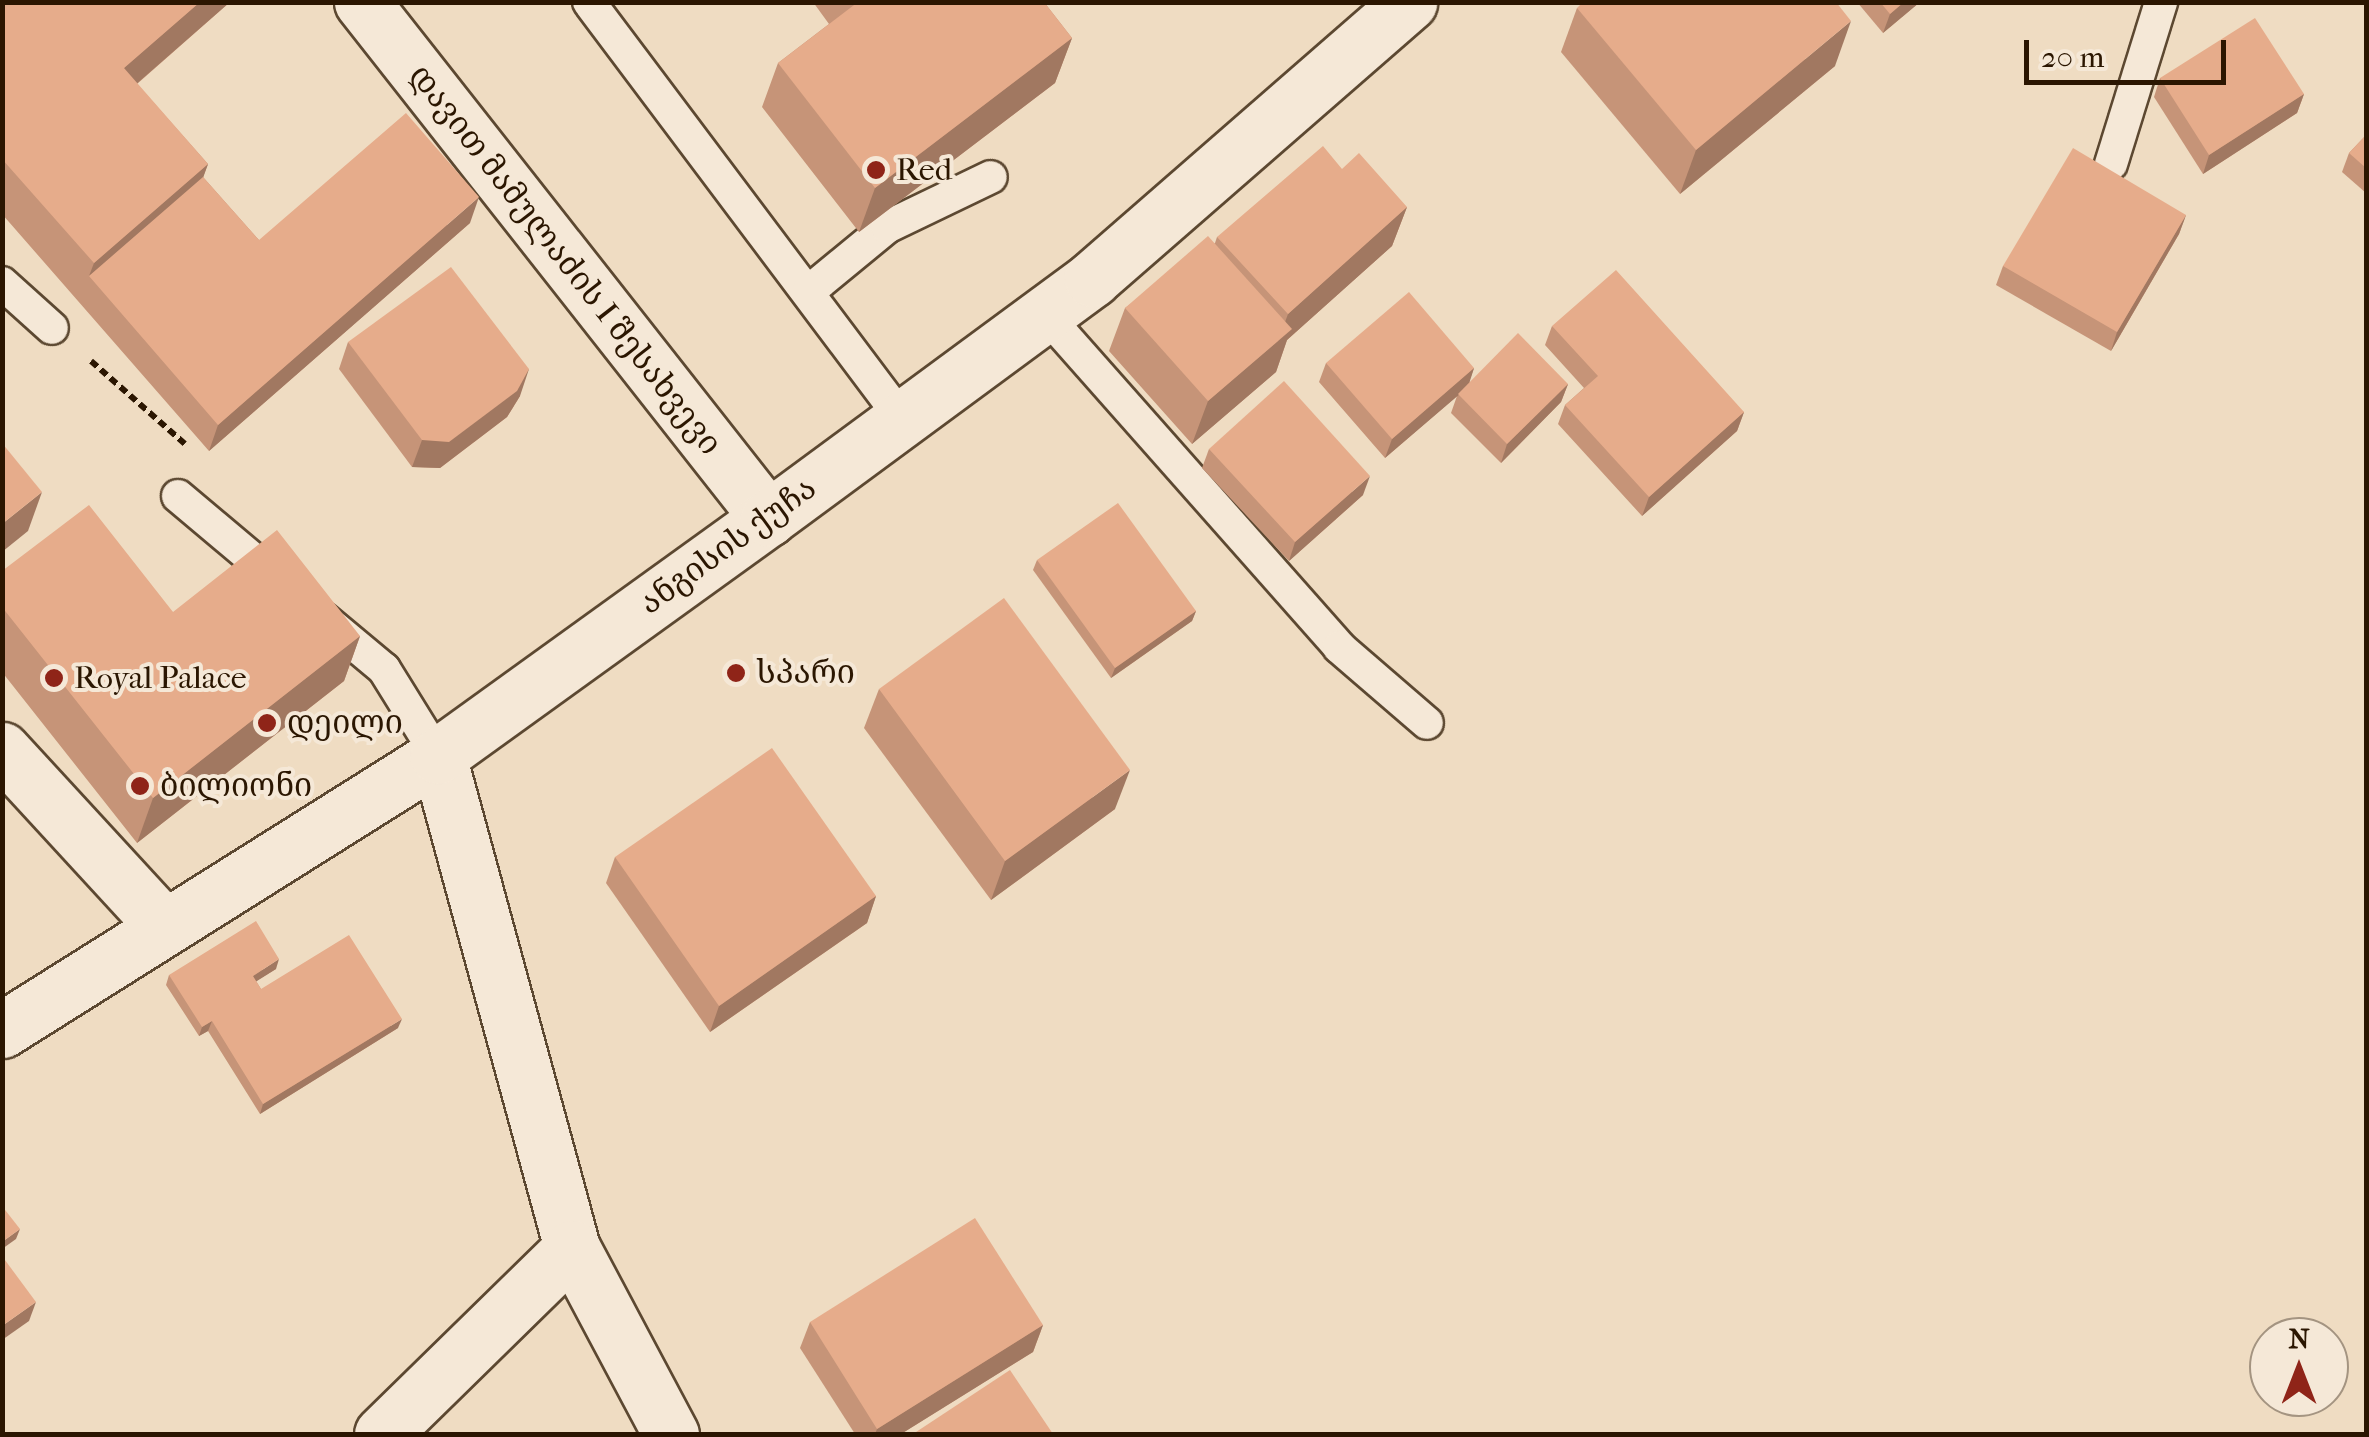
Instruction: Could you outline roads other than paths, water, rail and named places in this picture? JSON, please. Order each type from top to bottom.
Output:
[{"type":"street","name":"დავით მამულაძის I შესახვევი","points":[[362,2],[768,518]]},
{"type":"street","name":"ანგისის ქუჩა","points":[[2,1030],[438,756],[768,518],[900,416],[1044,314],[1409,2]]},
{"type":"street","points":[[2,750],[164,926]]},
{"type":"street","points":[[438,756],[572,1248],[671,1434]]},
{"type":"street","points":[[382,1434],[572,1248]]},
{"type":"lane","points":[[590,2],[900,416]]},
{"type":"lane","points":[[2110,164],[2160,2]]},
{"type":"lane","points":[[808,292],[887,227],[991,177]]},
{"type":"lane","points":[[2,283],[52,328]]},
{"type":"lane","points":[[1044,314],[1339,647],[1427,723]]},
{"type":"lane","points":[[178,496],[384,669],[438,756]]},
{"type":"place","name":"Red","points":[[876,170]]},
{"type":"place","name":"სპარი","points":[[736,673]]},
{"type":"place","name":"Royal Palace","points":[[54,678]]},
{"type":"place","name":"დეილი","points":[[267,723]]},
{"type":"place","name":"ბილიონი","points":[[140,786]]}]
